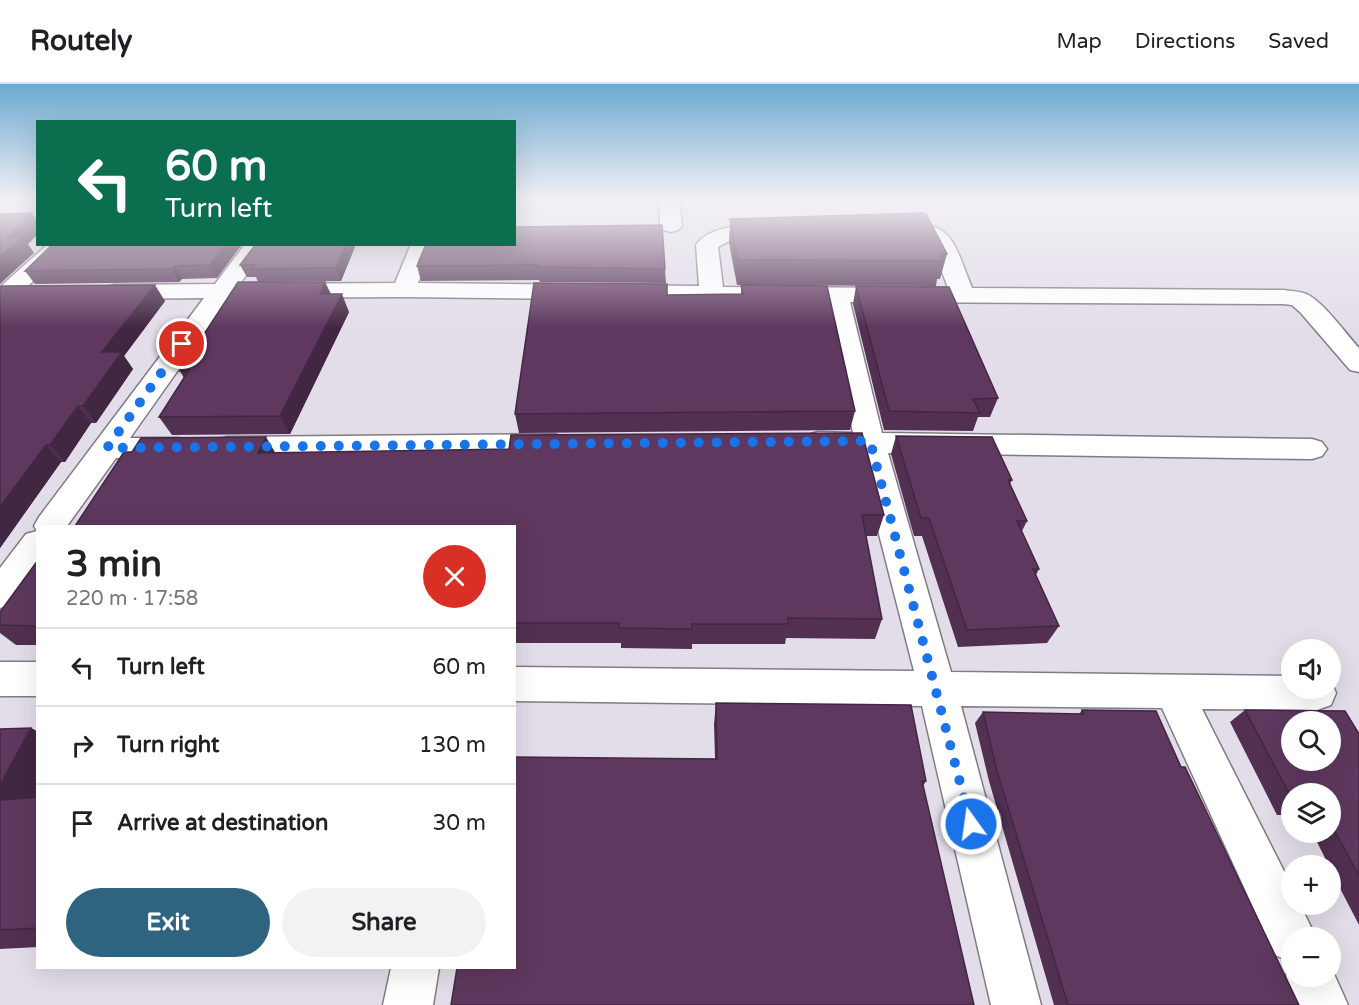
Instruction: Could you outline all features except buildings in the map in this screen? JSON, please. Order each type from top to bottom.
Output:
[{"type":"street","points":[[710,242],[707,245],[712,294]]},
{"type":"street","points":[[942,242],[963,296]]},
{"type":"street","points":[[4,297],[59,246]]},
{"type":"street","points":[[51,525],[254,246]]},
{"type":"street","points":[[404,290],[422,246]]},
{"type":"street","points":[[90,292],[404,290],[1291,298],[1309,307],[1359,364]]},
{"type":"street","points":[[4,297],[43,293]]},
{"type":"street","points":[[836,295],[870,441],[936,688],[1016,1005]]},
{"type":"street","points":[[787,442],[870,441],[1312,449]]},
{"type":"street","points":[[107,448],[584,444]]},
{"type":"street","points":[[0,594],[36,546]]},
{"type":"street","points":[[0,679],[36,679]]},
{"type":"street","points":[[516,684],[1281,693]]},
{"type":"street","points":[[1174,693],[1287,927]]},
{"type":"street","points":[[408,1005],[415,969]]},
{"type":"street","points":[[1315,987],[1323,1005]]},
{"type":"route","points":[[182,344],[107,448],[870,441],[971,824]]}]
